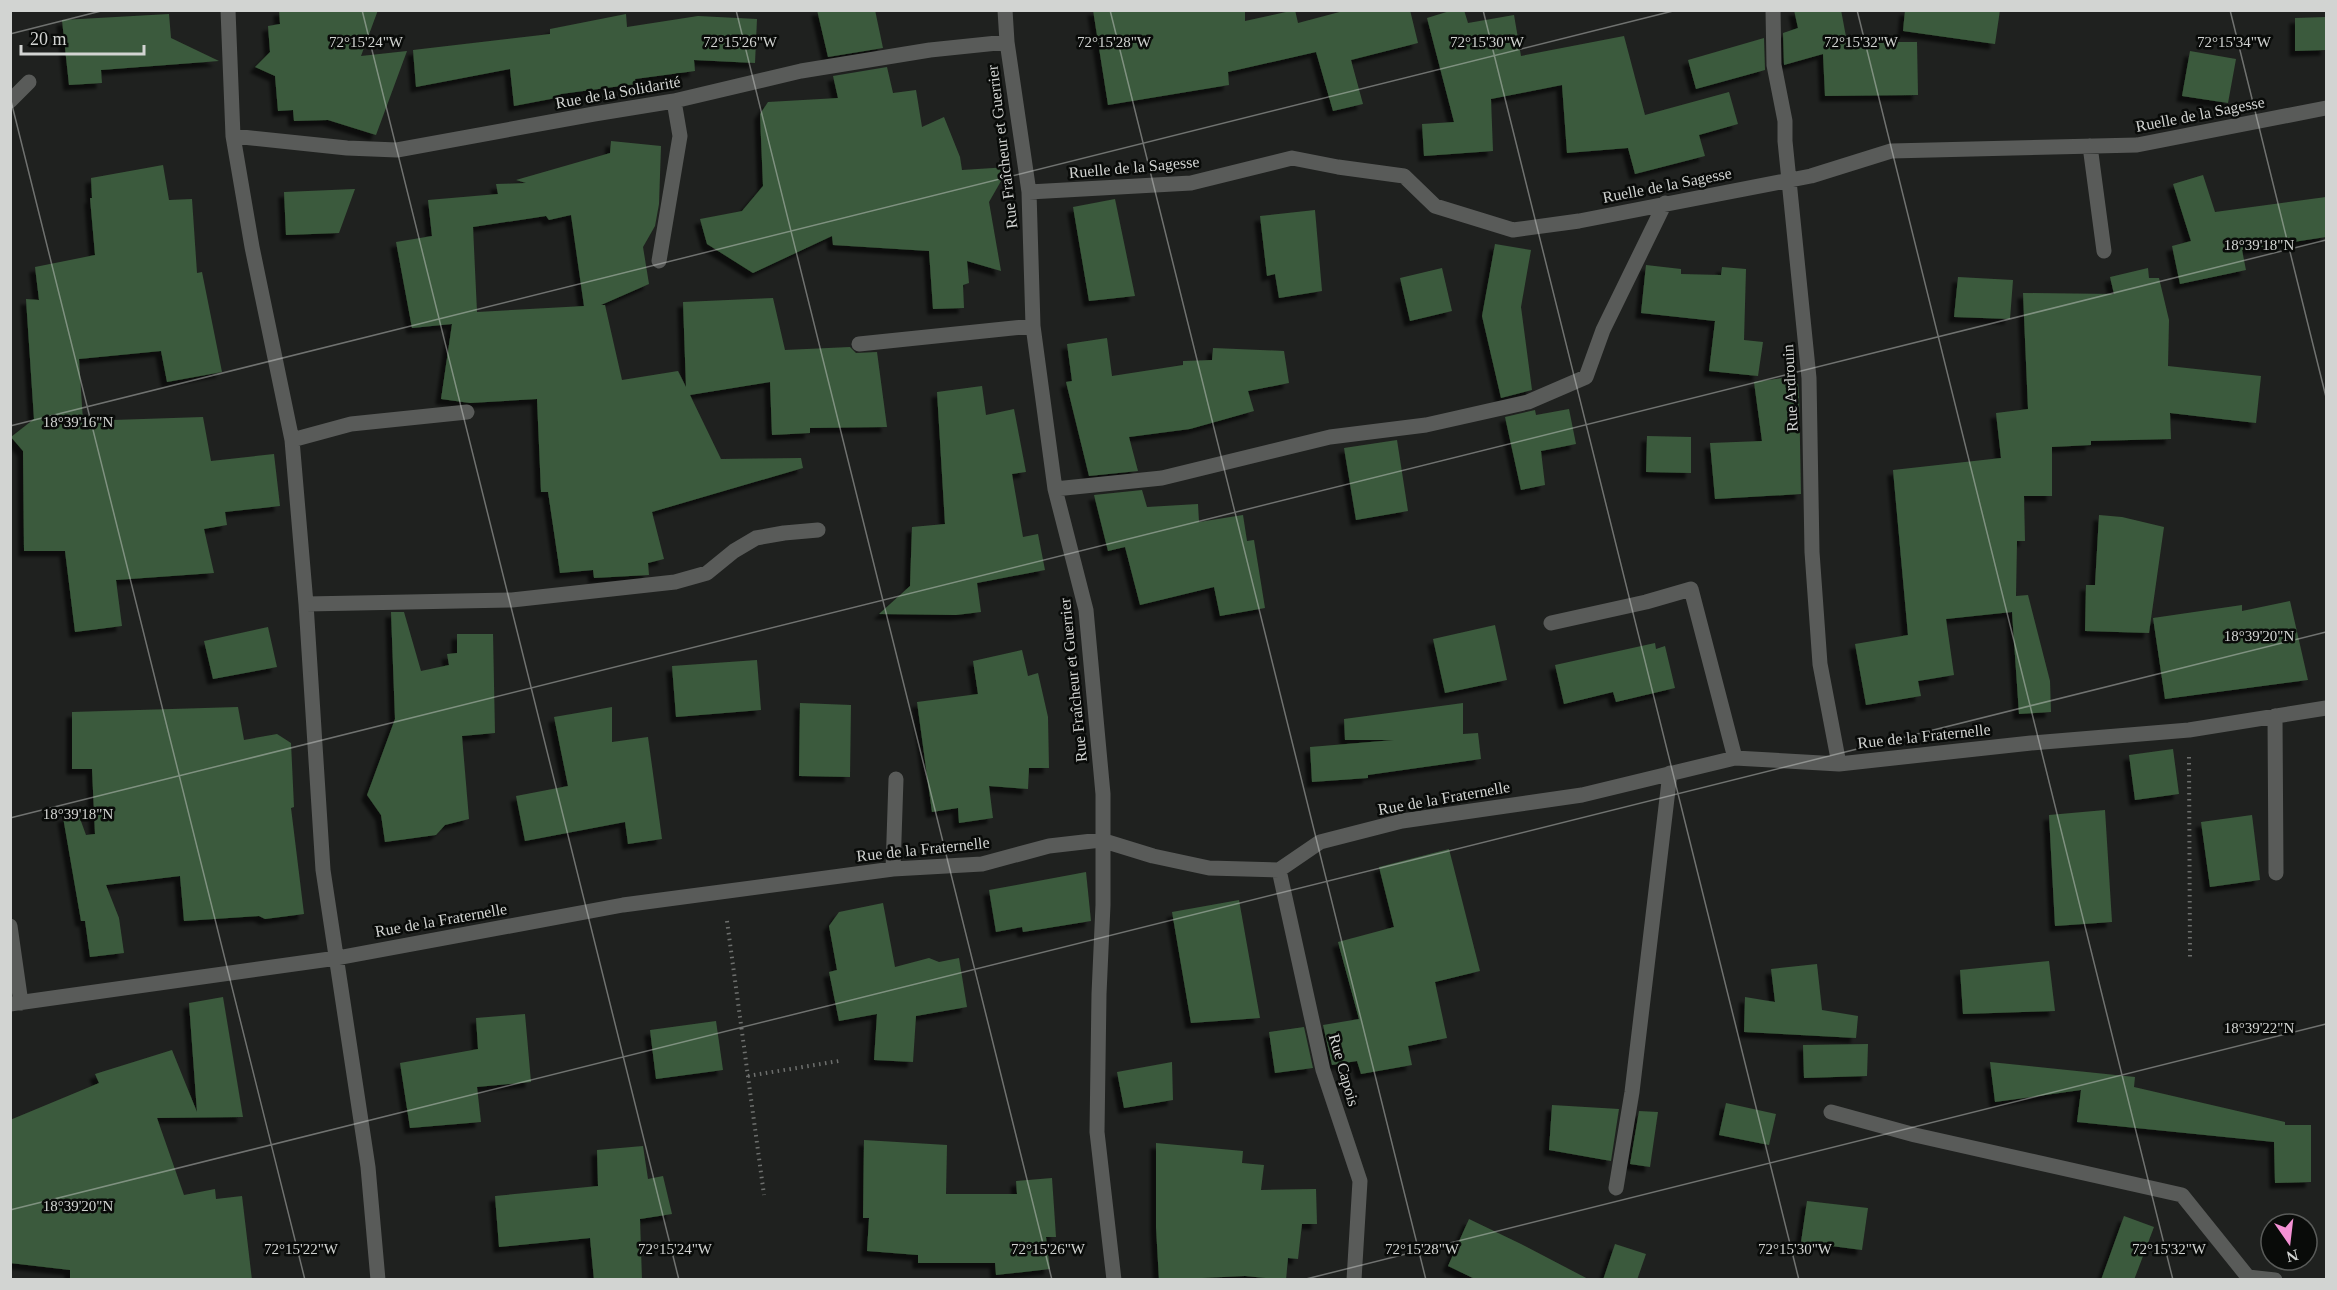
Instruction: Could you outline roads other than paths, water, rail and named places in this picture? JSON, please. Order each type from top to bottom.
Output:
[{"type":"street","points":[[228,10],[233,136],[252,247],[292,440],[306,604],[323,870],[368,1167],[378,1280]]},
{"type":"street","name":"Rue Fraîcheur et Guerrier","points":[[1005,10],[1007,42],[1029,192],[1033,327],[1055,489],[1086,610],[1103,794],[1101,840],[1103,905],[1097,1132],[1114,1280]]},
{"type":"street","name":"Rue Ardrouin","points":[[1773,10],[1774,65],[1785,121],[1809,378],[1812,552],[1820,664],[1839,764]]},
{"type":"street","name":"Rue de la Solidarité","points":[[233,136],[347,148],[398,150],[594,114],[674,102],[801,71],[930,50],[1007,42]]},
{"type":"street","points":[[10,101],[29,82]]},
{"type":"street","points":[[658,261],[680,136],[674,102]]},
{"type":"street","name":"Ruelle de la Sagesse","points":[[1029,192],[1191,183],[1292,158],[1404,176],[1435,206],[1513,230],[1579,221],[1811,176],[1891,151],[2137,145],[2326,108]]},
{"type":"street","points":[[2090,146],[2104,251]]},
{"type":"street","points":[[1055,489],[1162,478],[1330,437],[1426,425],[1528,402],[1586,377],[1603,330],[1665,203]]},
{"type":"street","points":[[859,344],[1033,327]]},
{"type":"street","points":[[292,440],[351,424],[467,412]]},
{"type":"street","points":[[306,604],[512,600],[675,582],[707,573],[734,551],[756,538],[784,532],[818,530]]},
{"type":"street","points":[[1551,623],[1646,602],[1691,589],[1735,758]]},
{"type":"street","name":"Rue de la Fraternelle","points":[[16,1003],[337,958],[623,905],[893,869],[982,864],[1049,846],[1101,840],[1153,856],[1209,868],[1279,870],[1320,842],[1402,821],[1582,795],[1735,758],[1839,764],[2189,729],[2326,708]]},
{"type":"street","points":[[2275,716],[2276,873]]},
{"type":"street","points":[[1616,1188],[1632,1092],[1670,773]]},
{"type":"street","points":[[893,869],[897,779]]},
{"type":"street","name":"Rue Capois","points":[[1279,870],[1323,1070],[1360,1181],[1354,1280]]},
{"type":"street","points":[[10,926],[16,1003]]},
{"type":"street","points":[[1831,1112],[1915,1135],[2182,1195],[2248,1278],[2276,1280]]}]
